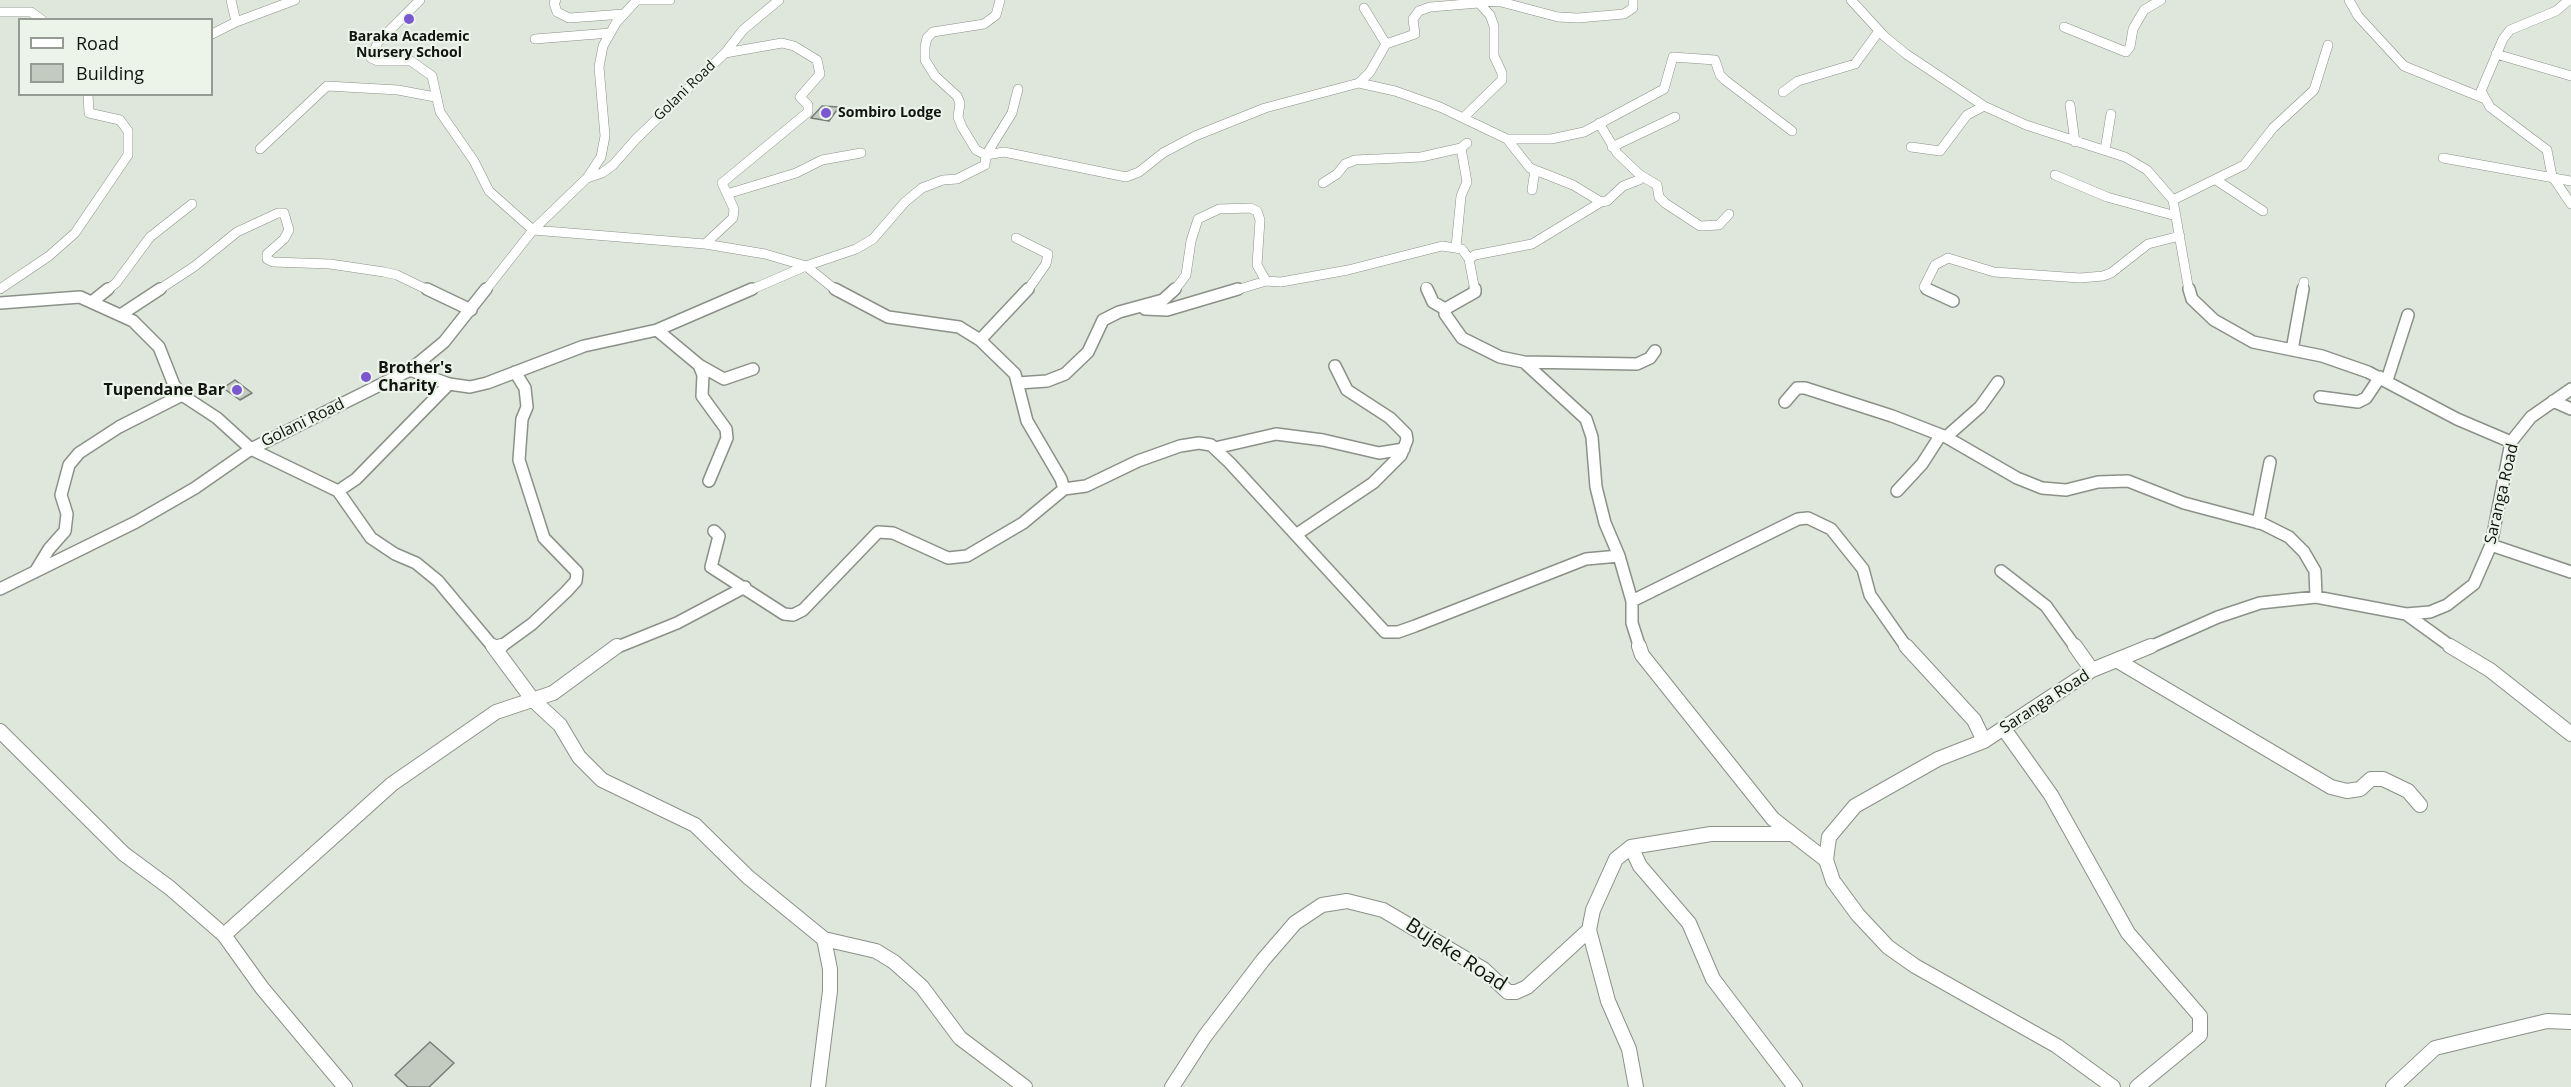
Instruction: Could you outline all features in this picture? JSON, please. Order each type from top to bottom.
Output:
[{"type":"street","points":[[231,0],[236,22]]},
{"type":"street","points":[[213,34],[236,22],[295,0]]},
{"type":"street","points":[[420,0],[378,42],[370,55],[378,61],[404,60],[416,63],[432,76],[436,86],[435,97],[445,122],[474,161],[489,191],[518,219],[533,230],[705,244],[765,254],[806,266],[838,292],[870,311],[888,317],[959,327],[980,340],[1011,369],[1018,383],[1027,421],[1061,479],[1064,489]]},
{"type":"street","points":[[556,0],[554,3],[557,12],[569,18],[624,14]]},
{"type":"street","points":[[638,0],[670,0]]},
{"type":"street","name":"Golani Road","points":[[0,589],[136,522],[195,488],[251,449],[410,370],[444,342],[533,230],[587,178],[601,157],[605,136],[599,67],[603,46],[624,14],[638,0]]},
{"type":"street","name":"Golani Road","points":[[587,178],[602,173],[613,165],[636,139],[725,53],[748,26],[779,0]]},
{"type":"street","points":[[1000,0],[996,15],[984,24],[933,32],[927,38],[924,46],[925,60],[935,76],[957,96],[960,103],[958,117],[962,127],[976,150],[986,155],[1004,152],[1126,177],[1139,172],[1164,153],[1195,136],[1231,120],[1359,83],[1380,86],[1463,118],[1507,139],[1551,139],[1579,135],[1632,104],[1661,91],[1667,84],[1670,61],[1677,57],[1715,60],[1720,75],[1725,80],[1792,131]]},
{"type":"street","points":[[1359,83],[1374,65],[1386,44],[1412,37],[1415,34],[1413,19],[1419,11],[1430,7],[1478,1],[1501,2],[1558,16],[1578,18],[1624,15],[1633,8],[1633,0]]},
{"type":"street","points":[[1851,0],[1879,31],[1923,66],[1984,106],[2026,125],[2105,150],[2140,164],[2173,200],[2187,284],[2199,308],[2231,331],[2253,342],[2322,356],[2384,378],[2457,419],[2511,442]]},
{"type":"street","points":[[2064,27],[2127,52],[2133,28],[2144,10],[2161,0]]},
{"type":"street","points":[[2349,0],[2358,16],[2404,66],[2483,98],[2490,107],[2547,150],[2552,176],[2571,204]]},
{"type":"street","points":[[2483,98],[2482,83],[2510,30],[2527,21],[2556,11],[2570,0]]},
{"type":"street","points":[[1463,118],[1502,80],[1502,74],[1494,56],[1494,26],[1490,15],[1478,1]]},
{"type":"street","points":[[1364,8],[1386,44]]},
{"type":"street","points":[[0,12],[30,12],[39,18]]},
{"type":"street","points":[[1783,92],[1798,81],[1855,64],[1879,31]]},
{"type":"street","points":[[535,39],[610,33]]},
{"type":"street","points":[[705,244],[733,218],[734,209],[722,183],[808,112],[808,105],[800,97],[817,79],[820,66],[817,60],[794,46],[782,44],[725,53]]},
{"type":"street","points":[[2173,200],[2244,165],[2267,133],[2314,90],[2328,45]]},
{"type":"street","points":[[2496,54],[2571,76]]},
{"type":"street","points":[[260,149],[327,86],[398,90],[435,97]]},
{"type":"street","points":[[410,370],[449,384],[470,387],[584,346],[657,330],[806,266],[856,249],[873,239],[905,202],[922,188],[975,172],[985,165],[986,155],[1012,113],[1018,89]]},
{"type":"street","points":[[0,289],[49,256],[75,233],[91,206],[128,155],[128,131],[120,120],[89,113],[88,96]]},
{"type":"street","points":[[2070,105],[2075,142]]},
{"type":"street","points":[[1911,147],[1940,151],[1946,147],[1967,115],[1984,106]]},
{"type":"street","points":[[2105,150],[2111,114]]},
{"type":"street","points":[[1612,147],[1674,117]]},
{"type":"street","points":[[1599,123],[1612,147],[1640,175],[1657,185],[1659,197],[1665,203],[1700,226],[1719,225],[1729,214]]},
{"type":"street","points":[[1507,139],[1522,161],[1535,170],[1573,185],[1601,202]]},
{"type":"street","points":[[1323,183],[1337,174],[1345,164],[1355,160],[1421,157],[1464,145],[1467,182],[1461,196],[1456,247]]},
{"type":"street","points":[[727,194],[796,173],[822,160],[861,153]]},
{"type":"street","points":[[2443,158],[2571,181]]},
{"type":"street","points":[[1532,190],[1535,170]]},
{"type":"street","points":[[1469,259],[1475,255],[1538,241],[1601,202],[1607,201],[1623,186],[1639,180],[1640,175]]},
{"type":"street","points":[[2055,175],[2107,197],[2176,216]]},
{"type":"street","points":[[2216,180],[2263,211]]},
{"type":"street","points":[[93,300],[116,283],[150,237],[192,204]]},
{"type":"street","points":[[1018,383],[1047,381],[1065,374],[1088,352],[1103,320],[1119,312],[1163,300],[1174,291],[1186,275],[1191,241],[1198,219],[1219,209],[1250,208],[1260,215],[1256,261],[1260,275],[1266,282]]},
{"type":"street","points":[[122,314],[195,266],[237,232],[278,213],[284,213],[289,230],[284,239],[267,254],[267,259],[273,262],[330,264],[397,275],[471,310]]},
{"type":"street","points":[[1953,301],[1936,296],[1924,287],[1935,265],[1948,258],[1994,272],[2103,276],[2111,273],[2148,244],[2180,236]]},
{"type":"street","points":[[980,340],[1022,297],[1046,264],[1048,254],[1017,237]]},
{"type":"street","points":[[1137,308],[1167,310],[1266,282],[1312,277],[1442,246],[1462,249],[1469,259],[1475,292],[1445,309]]},
{"type":"street","points":[[2292,350],[2304,282]]},
{"type":"street","points":[[1426,287],[1433,302],[1445,309],[1450,323],[1466,341],[1500,357],[1524,363],[1636,364],[1650,358],[1655,351]]},
{"type":"street","points":[[0,303],[80,297],[93,300],[122,314],[159,347],[174,385],[182,395],[217,418],[251,449],[338,491],[371,538],[395,554],[416,563],[438,581],[496,650],[533,700],[560,725],[579,757],[602,780],[695,825],[748,877],[824,939],[876,951],[894,962],[922,987],[960,1038],[1025,1087]]},
{"type":"street","points":[[2320,397],[2358,402],[2366,398],[2384,378],[2408,315]]},
{"type":"street","points":[[657,330],[699,365],[724,379],[753,369]]},
{"type":"street","points":[[1524,363],[1586,419],[1590,428],[1596,487],[1605,523],[1619,556],[1632,601],[1632,623],[1642,655],[1773,819],[1826,860],[1833,881],[1858,915],[1888,947],[1915,966],[2057,1046],[2113,1087]]},
{"type":"street","points":[[699,365],[702,375],[702,396],[722,422],[727,438],[710,481]]},
{"type":"street","points":[[1297,534],[1373,483],[1404,449],[1406,434],[1390,418],[1347,390],[1335,366]]},
{"type":"street","points":[[496,650],[532,624],[576,581],[577,572],[544,538],[519,460],[522,419],[527,407],[525,388],[515,372]]},
{"type":"street","points":[[1897,491],[1922,465],[1943,436],[1980,407],[1998,382]]},
{"type":"street","points":[[338,491],[356,479],[449,384]]},
{"type":"street","points":[[1785,402],[1797,388],[1805,388],[1892,416],[1943,436],[2017,478],[2042,489],[2066,490],[2098,482],[2128,482],[2184,503],[2258,523],[2289,537],[2304,552],[2315,571],[2316,597]]},
{"type":"street","name":"Saranga Road","points":[[1826,860],[1829,837],[1855,806],[1938,759],[1984,741],[2092,670],[2259,603],[2316,597],[2406,614],[2430,612],[2461,597],[2474,584],[2491,545],[2511,442],[2531,417],[2571,389]]},
{"type":"street","points":[[35,572],[49,549],[65,531],[67,514],[61,495],[69,465],[79,453],[119,427],[182,395]]},
{"type":"street","points":[[2553,401],[2571,409]]},
{"type":"street","points":[[1215,448],[1276,434],[1323,440],[1385,454],[1404,449]]},
{"type":"street","points":[[714,531],[719,536],[711,567],[784,614],[799,613],[878,532],[893,532],[948,558],[967,556],[1023,523],[1064,489],[1093,484],[1138,461],[1180,446],[1199,443],[1215,448],[1297,534],[1377,625],[1390,633],[1415,626],[1586,559],[1619,556]]},
{"type":"street","points":[[2258,523],[2270,462]]},
{"type":"street","points":[[1632,601],[1798,519],[1808,518],[1820,522],[1831,529],[1863,569],[1870,595],[1897,636],[1974,720],[1984,741]]},
{"type":"street","points":[[2491,545],[2571,572]]},
{"type":"street","points":[[2001,571],[2046,606],[2092,670]]},
{"type":"street","points":[[224,935],[346,824],[424,759],[496,712],[561,688],[620,644],[678,623],[744,587]]},
{"type":"street","points":[[2406,614],[2446,644],[2490,670],[2571,734]]},
{"type":"street","points":[[2118,661],[2331,787],[2347,791],[2360,789],[2371,779],[2383,779],[2408,791],[2420,805]]},
{"type":"street","points":[[2004,729],[2051,795],[2128,933],[2200,1016],[2202,1030],[2199,1035],[2137,1087]]},
{"type":"street","points":[[0,731],[115,847],[170,888],[224,935],[262,988],[345,1087]]},
{"type":"street","points":[[1636,1087],[1629,1049],[1608,1001],[1593,956],[1589,930],[1593,910],[1616,859],[1631,847],[1711,834],[1790,834]]},
{"type":"street","points":[[1631,847],[1640,866],[1689,923],[1713,980],[1795,1087]]},
{"type":"street","name":"Bujeke Road","points":[[1172,1087],[1205,1036],[1263,960],[1295,923],[1322,905],[1336,900],[1383,910],[1473,963],[1508,992],[1527,987],[1589,930]]},
{"type":"street","points":[[818,1087],[830,991],[830,969],[824,939]]},
{"type":"street","points":[[2393,1087],[2435,1048],[2547,1021],[2571,1022]]},
{"type":"building","name":"Sombiro Lodge","points":[[822,106],[839,107],[829,121],[811,118]]},
{"type":"building","name":"Tupendane Bar","points":[[235,380],[252,393],[240,400],[223,388]]},
{"type":"building","points":[[430,1042],[454,1063],[429,1087],[408,1087],[395,1075]]},
{"type":"place","name":"Baraka Academic Nursery School","points":[[409,19]]},
{"type":"place","name":"Sombiro Lodge","points":[[826,113]]},
{"type":"place","name":"Brother's Charity","points":[[366,377]]},
{"type":"place","name":"Tupendane Bar","points":[[237,390]]}]
